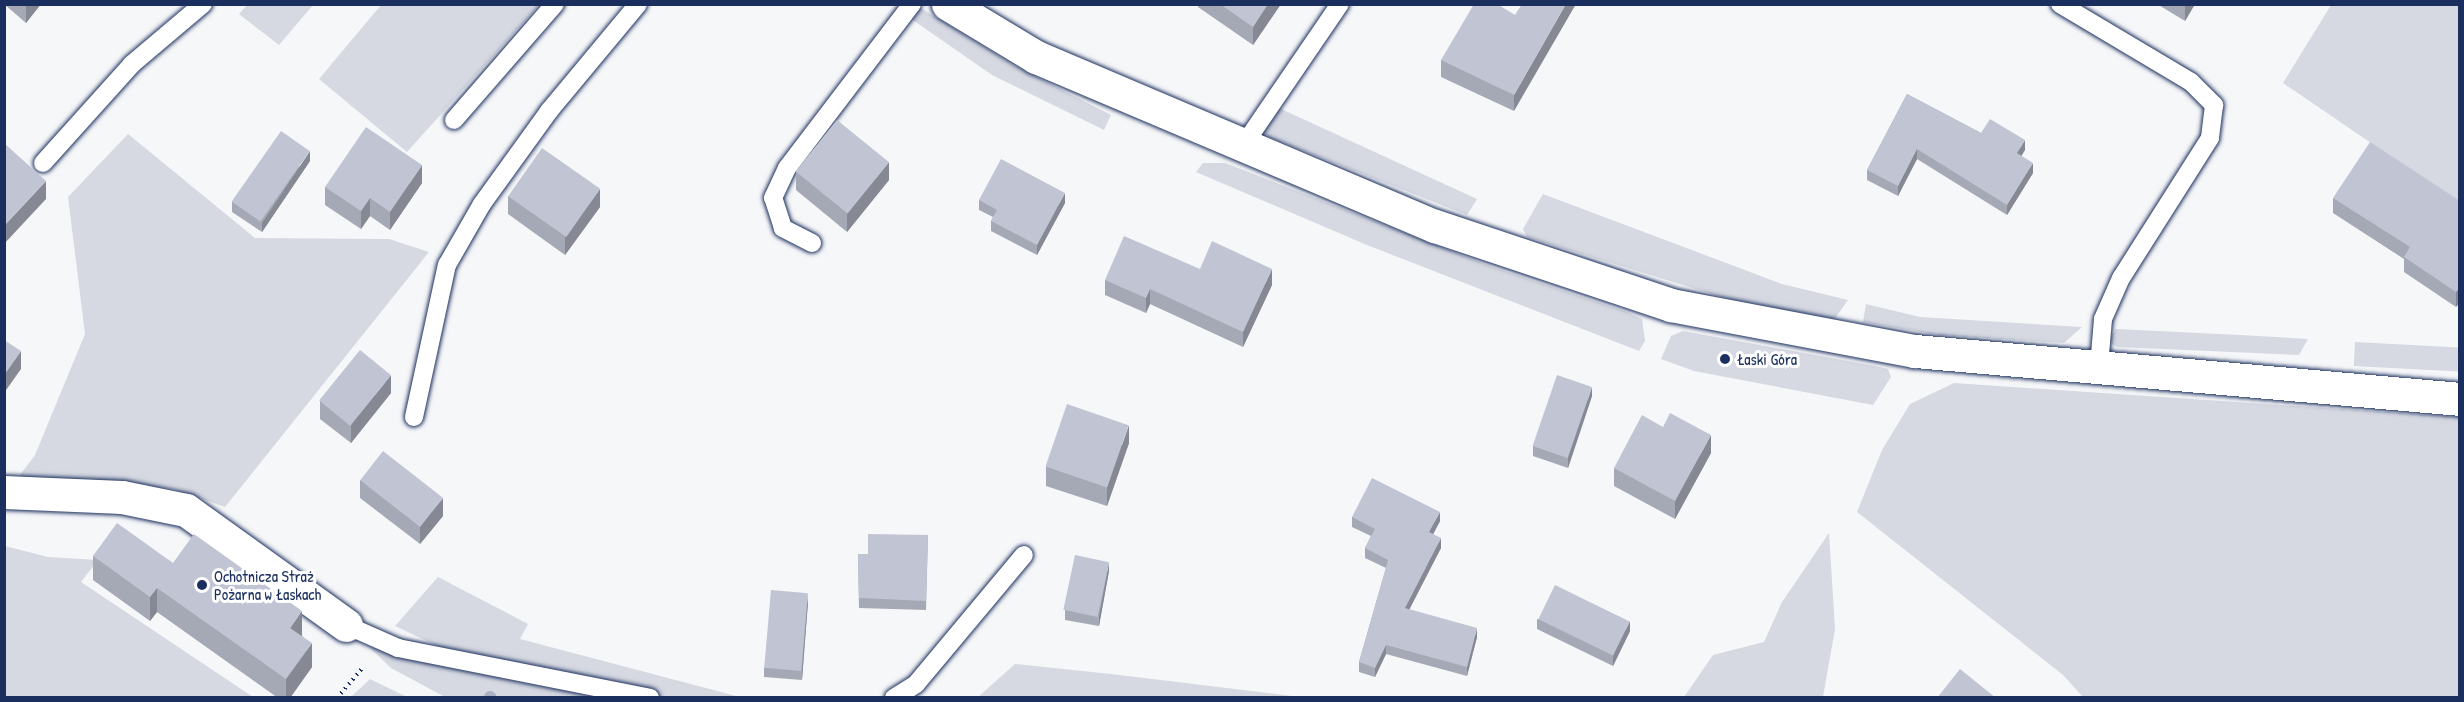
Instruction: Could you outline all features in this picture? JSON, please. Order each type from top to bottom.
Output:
[{"type":"street","points":[[948,4],[1036,57],[1435,226],[1671,305],[1915,351],[2460,399]]},
{"type":"street","points":[[4,492],[122,497],[186,510],[346,625]]},
{"type":"lane","points":[[43,163],[132,64],[203,4]]},
{"type":"lane","points":[[454,120],[555,4]]},
{"type":"lane","points":[[414,417],[447,265],[482,204],[549,111],[638,4]]},
{"type":"lane","points":[[812,243],[783,228],[773,198],[787,168],[912,4]]},
{"type":"lane","points":[[1243,146],[1340,4]]},
{"type":"lane","points":[[2060,4],[2191,82],[2214,105],[2210,138],[2121,278],[2103,319],[2098,367]]},
{"type":"lane","points":[[894,698],[916,684],[1024,555]]},
{"type":"lane","points":[[346,625],[398,648],[650,698]]},
{"type":"path","points":[[337,698],[366,663]]},
{"type":"shaded area","points":[[247,5],[313,5],[279,45],[239,14]]},
{"type":"shaded area","points":[[381,5],[539,5],[407,152],[319,79]]},
{"type":"shaded area","points":[[2331,5],[2459,5],[2459,203],[2283,83]]},
{"type":"shaded area","points":[[919,7],[1015,66],[1111,115],[1104,130],[992,75],[910,18]]},
{"type":"shaded area","points":[[1279,108],[1477,199],[1467,215],[1269,137],[1263,130]]},
{"type":"shaded area","points":[[128,134],[255,238],[389,239],[429,252],[225,507],[174,489],[90,479],[17,479],[35,455],[85,334],[68,197]]},
{"type":"shaded area","points":[[1203,163],[1225,163],[1492,267],[1627,312],[1642,319],[1645,341],[1639,351],[1367,245],[1196,172]]},
{"type":"shaded area","points":[[1543,194],[1782,284],[1848,300],[1834,320],[1722,297],[1527,237],[1523,229]]},
{"type":"shaded area","points":[[1866,304],[1920,317],[2082,327],[2064,343],[1939,335],[1863,322]]},
{"type":"shaded area","points":[[2116,329],[2308,339],[2299,355],[2117,347],[2108,341]]},
{"type":"shaded area","points":[[1683,331],[1875,366],[1888,369],[1891,377],[1873,405],[1694,371],[1661,359],[1671,336]]},
{"type":"shaded area","points":[[2355,342],[2459,347],[2458,371],[2354,366]]},
{"type":"shaded area","points":[[1954,383],[2459,417],[2459,697],[2083,697],[2063,675],[1857,512],[1882,450],[1910,404]]},
{"type":"shaded area","points":[[1829,533],[1835,629],[1823,697],[1684,697],[1713,655],[1764,642],[1782,602]]},
{"type":"shaded area","points":[[5,546],[48,557],[98,560],[81,582],[253,697],[5,698]]},
{"type":"shaded area","points":[[438,577],[528,624],[520,639],[740,697],[445,697],[391,668],[369,647],[455,666],[450,652],[395,626]]},
{"type":"shaded area","points":[[1015,664],[1111,674],[1300,697],[978,697]]},
{"type":"shaded area","points":[[370,679],[407,697],[351,697]]},
{"type":"building","points":[[1220,4],[1268,4],[1253,27]]},
{"type":"building","points":[[1474,4],[1497,4],[1515,15],[1522,4],[1566,4],[1514,95],[1441,60]]},
{"type":"building","points":[[1907,94],[1981,133],[1990,119],[2025,140],[2017,153],[2033,163],[2007,205],[1917,149],[1898,186],[1867,170]]},
{"type":"building","points":[[837,120],[889,162],[848,213],[795,171]]},
{"type":"building","points":[[366,127],[422,165],[390,212],[370,198],[361,211],[325,187]]},
{"type":"building","points":[[281,131],[310,151],[260,222],[232,201]]},
{"type":"building","points":[[2370,142],[2460,201],[2460,287],[2456,292],[2404,257],[2410,247],[2333,198]]},
{"type":"building","points":[[4,143],[46,181],[4,226]]},
{"type":"building","points":[[542,148],[600,189],[566,237],[508,196]]},
{"type":"building","points":[[1001,159],[1065,193],[1037,245],[991,221],[997,210],[979,200]]},
{"type":"building","points":[[1124,236],[1200,269],[1212,241],[1272,269],[1243,332],[1150,289],[1146,298],[1105,280]]},
{"type":"building","points":[[4,340],[21,351],[4,375]]},
{"type":"building","points":[[360,350],[391,375],[350,426],[319,401]]},
{"type":"building","points":[[1557,375],[1592,387],[1568,458],[1533,446]]},
{"type":"building","points":[[1067,404],[1128,425],[1107,488],[1046,466]]},
{"type":"building","points":[[1670,413],[1711,435],[1675,501],[1614,468],[1642,415],[1663,427]]},
{"type":"building","points":[[383,451],[443,498],[420,527],[360,480]]},
{"type":"building","points":[[1372,478],[1440,512],[1429,532],[1441,538],[1405,608],[1477,628],[1467,667],[1386,645],[1375,668],[1359,662],[1388,560],[1365,548],[1375,529],[1352,517]]},
{"type":"building","points":[[117,523],[173,563],[194,534],[302,611],[290,628],[312,643],[286,679],[157,588],[150,597],[93,556]]},
{"type":"building","points":[[868,534],[928,535],[926,601],[859,598],[858,554],[868,554]]},
{"type":"building","points":[[1075,555],[1109,562],[1098,617],[1063,610]]},
{"type":"building","points":[[1555,585],[1630,621],[1613,656],[1538,619]]},
{"type":"building","points":[[771,590],[808,593],[801,671],[764,668]]},
{"type":"building","points":[[1960,669],[1996,698],[1937,698]]},
{"type":"place","name":"Łaski Góra","points":[[1725,359]]},
{"type":"place","name":"Ochotnicza Straż Pożarna w Łaskach","points":[[202,585]]}]
